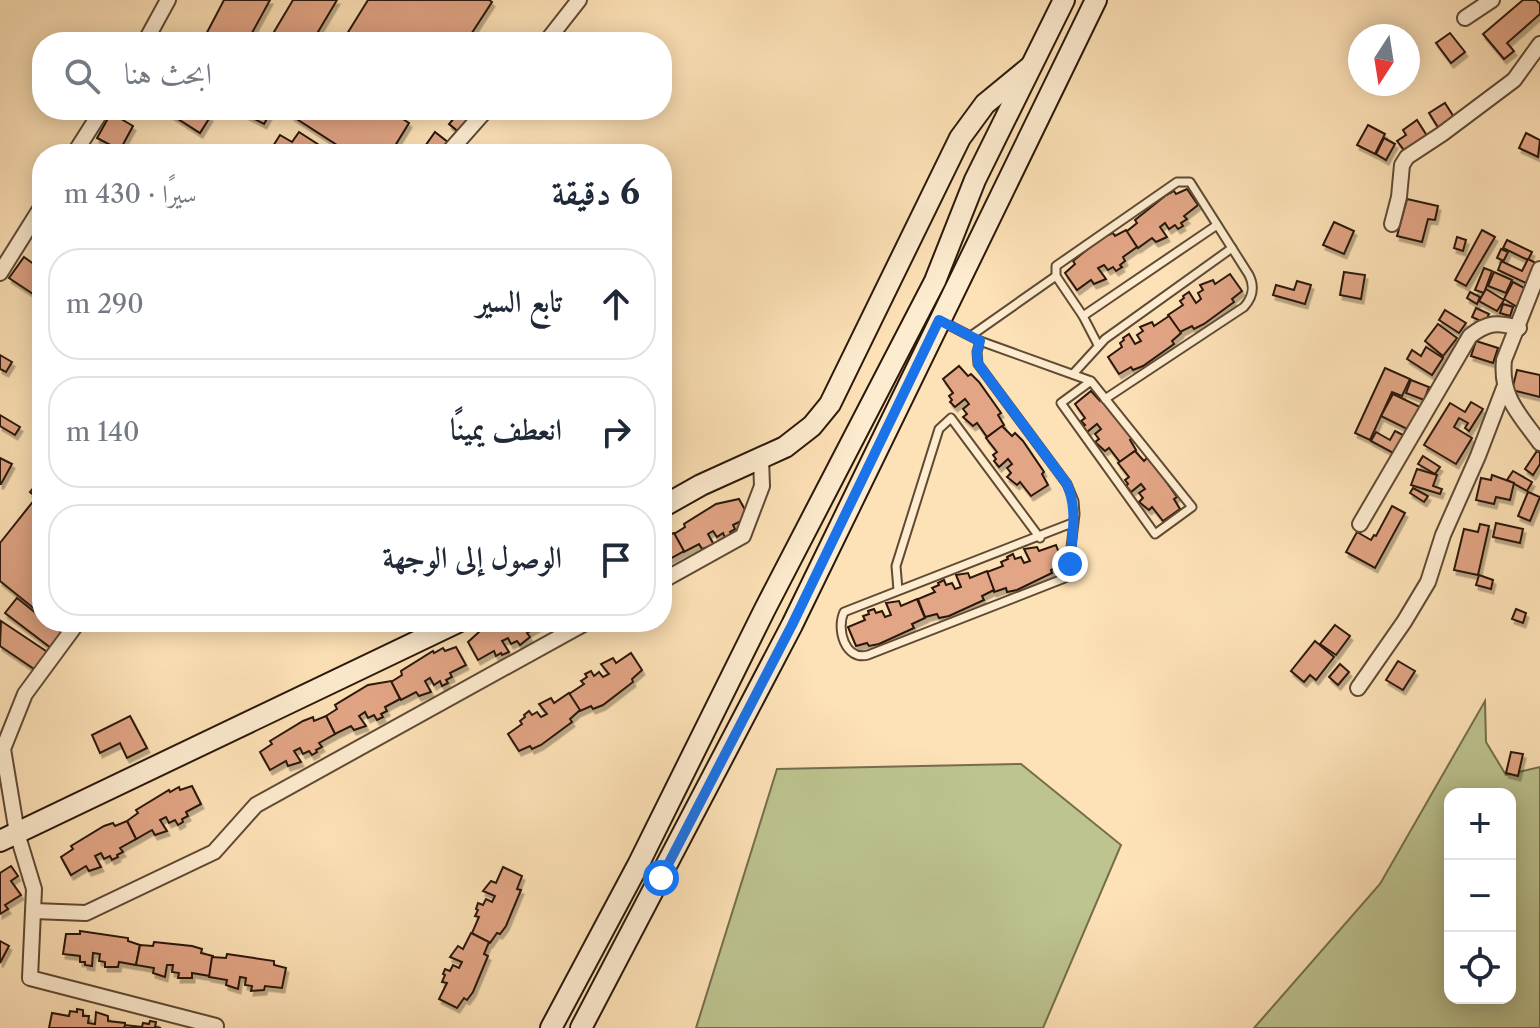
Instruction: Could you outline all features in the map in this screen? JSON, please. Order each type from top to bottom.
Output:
[{"type":"main road","points":[[551,1028],[638,865],[765,609],[935,281],[975,180],[1064,0]]},
{"type":"main road","points":[[581,1028],[792,625],[1096,0]]},
{"type":"main road","points":[[672,501],[785,447],[812,426],[830,404],[960,138],[999,90],[1033,65]]},
{"type":"main road","points":[[952,234],[976,245]]},
{"type":"main road","points":[[9,837],[437,632]]},
{"type":"street","points":[[150,32],[168,0]]},
{"type":"street","points":[[554,32],[579,0]]},
{"type":"street","points":[[1465,18],[1492,0]]},
{"type":"street","points":[[1392,224],[1402,165],[1407,157],[1514,80],[1540,44]]},
{"type":"street","points":[[80,144],[96,120]]},
{"type":"street","points":[[456,144],[477,120]]},
{"type":"street","points":[[0,273],[32,222]]},
{"type":"street","points":[[1358,688],[1428,582],[1443,535],[1504,388],[1504,360],[1540,269]]},
{"type":"street","points":[[1360,524],[1470,336],[1494,322],[1519,328]]},
{"type":"street","points":[[1504,388],[1510,402],[1540,443]]},
{"type":"street","points":[[672,575],[743,536],[762,486],[761,459]]},
{"type":"street","points":[[71,632],[25,694],[3,749],[9,837],[34,889],[30,978],[216,1026]]},
{"type":"street","points":[[34,911],[86,913],[214,852],[256,805],[569,632]]},
{"type":"lane","points":[[1098,345],[1056,276],[1059,263],[1181,181],[1193,185],[1252,281],[1252,296],[1249,302],[1105,399]]},
{"type":"lane","points":[[1083,316],[1217,225]]},
{"type":"lane","points":[[1073,374],[1098,345],[1232,248]]},
{"type":"lane","points":[[972,335],[1056,276]]},
{"type":"lane","points":[[939,320],[980,341],[1091,381],[1192,507],[1155,534],[1061,403],[1091,381]]},
{"type":"lane","points":[[980,341],[978,364],[1067,484],[1074,501],[1070,564],[1065,578],[868,655],[855,655],[848,649],[840,626],[844,612],[1072,523]]},
{"type":"lane","points":[[898,590],[895,574],[901,550],[939,429],[951,418],[1040,538]]},
{"type":"green space","points":[[1485,701],[1486,742],[1506,775],[1540,767],[1540,1028],[1254,1028],[1380,884]]},
{"type":"green space","points":[[1021,764],[1121,845],[1043,1028],[696,1028],[777,769]]},
{"type":"building","points":[[224,0],[270,0],[252,32],[207,32]]},
{"type":"building","points":[[293,0],[337,0],[318,32],[274,32]]},
{"type":"building","points":[[368,0],[492,2],[472,32],[348,32]]},
{"type":"building","points":[[1523,0],[1536,0],[1540,4],[1540,14],[1507,43],[1514,51],[1504,59],[1483,34]]},
{"type":"building","points":[[1450,33],[1465,52],[1451,63],[1436,43]]},
{"type":"building","points":[[1445,103],[1457,122],[1441,132],[1429,113]]},
{"type":"building","points":[[107,120],[123,120],[133,126],[123,144],[108,144],[97,138]]},
{"type":"building","points":[[180,120],[208,120],[200,133]]},
{"type":"building","points":[[298,120],[404,120],[409,123],[396,144],[335,144]]},
{"type":"building","points":[[452,120],[471,120],[460,133],[449,124]]},
{"type":"building","points":[[1417,120],[1429,139],[1407,154],[1397,141],[1406,135],[1403,130]]},
{"type":"building","points":[[1368,125],[1385,134],[1375,154],[1357,145]]},
{"type":"building","points":[[299,132],[318,144],[274,144],[280,135],[292,142]]},
{"type":"building","points":[[435,132],[449,143],[448,144],[427,144]]},
{"type":"building","points":[[1526,133],[1540,140],[1538,157],[1519,148]]},
{"type":"building","points":[[1384,138],[1395,144],[1386,160],[1376,154]]},
{"type":"building","points":[[1187,189],[1198,205],[1184,216],[1187,219],[1181,223],[1183,226],[1178,229],[1175,225],[1169,229],[1165,223],[1160,227],[1167,237],[1156,242],[1152,238],[1138,248],[1126,232],[1137,223],[1135,220],[1165,196]]},
{"type":"building","points":[[1407,199],[1438,206],[1435,220],[1428,219],[1422,242],[1397,236]]},
{"type":"building","points":[[1334,222],[1354,231],[1344,254],[1323,245]]},
{"type":"building","points":[[1126,230],[1137,247],[1123,257],[1122,267],[1116,271],[1113,267],[1108,270],[1104,265],[1098,268],[1106,279],[1094,284],[1091,280],[1077,290],[1065,273],[1075,264],[1073,261],[1103,237],[1113,233],[1115,236]]},
{"type":"building","points":[[1482,230],[1495,237],[1466,286],[1455,280]]},
{"type":"building","points":[[1457,237],[1466,240],[1463,251],[1454,248]]},
{"type":"building","points":[[1507,240],[1532,252],[1528,260],[1503,248]]},
{"type":"building","points":[[1501,249],[1508,252],[1503,262],[1522,271],[1528,259],[1536,263],[1526,283],[1498,270],[1502,260],[1497,258]]},
{"type":"building","points":[[24,257],[32,263],[32,293],[9,278]]},
{"type":"building","points":[[1484,268],[1492,271],[1484,293],[1475,290]]},
{"type":"building","points":[[1344,272],[1365,275],[1361,299],[1340,295]]},
{"type":"building","points":[[1494,272],[1512,280],[1506,293],[1488,286]]},
{"type":"building","points":[[1230,274],[1242,291],[1232,299],[1234,302],[1204,324],[1180,332],[1168,315],[1183,305],[1180,301],[1183,296],[1189,292],[1196,303],[1201,299],[1198,293],[1203,290],[1200,285],[1213,280],[1215,284]]},
{"type":"building","points":[[1297,281],[1311,285],[1305,304],[1273,295],[1276,285],[1294,290]]},
{"type":"building","points":[[1513,282],[1528,290],[1519,308],[1504,299]]},
{"type":"building","points":[[1486,289],[1504,300],[1497,311],[1479,301]]},
{"type":"building","points":[[1470,292],[1480,297],[1477,304],[1467,298]]},
{"type":"building","points":[[1503,304],[1513,307],[1510,316],[1500,313]]},
{"type":"building","points":[[1476,308],[1489,314],[1485,323],[1472,317]]},
{"type":"building","points":[[1445,310],[1466,323],[1459,333],[1439,320]]},
{"type":"building","points":[[1169,316],[1181,333],[1172,341],[1174,344],[1143,366],[1133,370],[1131,367],[1119,374],[1108,357],[1122,347],[1120,343],[1123,338],[1129,334],[1135,344],[1141,341],[1137,335],[1143,331],[1140,327],[1152,322],[1154,326]]},
{"type":"building","points":[[1438,324],[1457,338],[1443,356],[1425,341]]},
{"type":"building","points":[[1476,341],[1498,348],[1493,363],[1471,356]]},
{"type":"building","points":[[1426,347],[1443,358],[1432,375],[1407,359],[1412,350],[1421,356]]},
{"type":"building","points":[[0,355],[12,362],[6,372],[0,369]]},
{"type":"building","points":[[959,366],[979,382],[1001,413],[998,415],[1004,425],[987,437],[977,423],[973,426],[963,417],[967,414],[963,409],[969,404],[965,399],[955,407],[950,402],[949,396],[953,393],[943,379]]},
{"type":"building","points":[[1385,368],[1410,379],[1402,396],[1392,392],[1370,440],[1355,433]]},
{"type":"building","points":[[1517,370],[1540,375],[1540,397],[1512,390]]},
{"type":"building","points":[[1411,380],[1429,387],[1424,400],[1406,393]]},
{"type":"building","points":[[1091,391],[1100,401],[1103,399],[1133,437],[1130,440],[1136,450],[1120,462],[1109,448],[1105,451],[1095,442],[1099,439],[1095,434],[1101,429],[1097,424],[1087,432],[1083,426],[1081,421],[1085,418],[1075,404]]},
{"type":"building","points":[[1393,394],[1420,407],[1409,430],[1381,416]]},
{"type":"building","points":[[1471,402],[1483,409],[1469,431],[1465,428],[1468,423],[1459,418],[1454,427],[1472,438],[1456,464],[1424,445],[1450,403],[1465,412]]},
{"type":"building","points":[[0,415],[20,427],[15,435],[0,426]]},
{"type":"building","points":[[1002,426],[1023,441],[1044,472],[1042,474],[1048,485],[1031,496],[1020,482],[1017,485],[1007,477],[1011,473],[1007,468],[1012,464],[1008,459],[999,467],[994,461],[993,455],[997,452],[986,438]]},
{"type":"building","points":[[1395,431],[1405,436],[1395,454],[1371,441],[1376,432],[1390,440]]},
{"type":"building","points":[[1135,451],[1144,461],[1147,458],[1155,466],[1177,497],[1174,499],[1180,509],[1163,521],[1152,507],[1149,510],[1139,502],[1143,498],[1139,493],[1145,489],[1141,484],[1131,492],[1126,486],[1125,480],[1129,477],[1118,463]]},
{"type":"building","points":[[1537,451],[1540,453],[1540,464],[1533,475],[1525,469]]},
{"type":"building","points":[[1423,456],[1440,467],[1435,474],[1418,464]]},
{"type":"building","points":[[0,458],[12,464],[1,484],[0,484]]},
{"type":"building","points":[[1417,469],[1437,475],[1433,486],[1442,489],[1440,494],[1411,485]]},
{"type":"building","points":[[1513,471],[1532,482],[1527,491],[1507,480]]},
{"type":"building","points":[[1492,475],[1514,483],[1510,500],[1496,497],[1494,504],[1476,500],[1481,478],[1491,480]]},
{"type":"building","points":[[1413,488],[1428,496],[1424,502],[1410,493]]},
{"type":"building","points":[[1528,492],[1540,497],[1530,521],[1518,516]]},
{"type":"building","points":[[739,499],[749,517],[733,525],[735,529],[730,532],[731,535],[725,538],[723,533],[717,537],[713,531],[708,534],[714,545],[702,549],[699,544],[684,552],[674,534],[685,527],[684,524],[716,504]]},
{"type":"building","points":[[32,503],[32,607],[0,581],[0,543]]},
{"type":"building","points":[[1392,506],[1405,513],[1375,568],[1346,552],[1357,532],[1371,540],[1376,536]]},
{"type":"building","points":[[1496,523],[1523,529],[1520,543],[1493,537]]},
{"type":"building","points":[[1480,524],[1489,526],[1478,575],[1454,570],[1464,529],[1478,532]]},
{"type":"building","points":[[672,534],[684,551],[672,558]]},
{"type":"building","points":[[1056,545],[1063,564],[1051,570],[1052,573],[1017,590],[1007,592],[1006,588],[994,592],[987,572],[1003,566],[1001,562],[1013,554],[1015,559],[1021,557],[1024,563],[1030,561],[1024,549],[1037,547],[1039,551]]},
{"type":"building","points":[[987,571],[994,590],[982,596],[984,600],[949,616],[939,618],[937,614],[925,617],[918,599],[935,592],[932,588],[938,583],[944,580],[946,585],[952,583],[955,589],[961,587],[956,575],[968,573],[970,578]]},
{"type":"building","points":[[1479,575],[1493,580],[1491,589],[1476,585]]},
{"type":"building","points":[[17,598],[32,610],[32,632],[62,633],[51,648],[5,613]]},
{"type":"building","points":[[917,599],[925,618],[912,624],[914,628],[879,644],[856,646],[848,627],[865,620],[863,616],[869,614],[868,611],[882,611],[885,617],[891,615],[886,603],[899,601],[901,606]]},
{"type":"building","points":[[1516,609],[1526,613],[1523,623],[1512,619]]},
{"type":"building","points":[[1,621],[52,655],[40,673],[0,646]]},
{"type":"building","points":[[1335,625],[1350,636],[1336,655],[1320,644]]},
{"type":"building","points":[[479,632],[529,632],[530,637],[520,645],[517,641],[511,644],[508,638],[502,641],[509,652],[496,656],[494,651],[478,660],[468,642]]},
{"type":"building","points":[[1315,641],[1334,657],[1316,680],[1310,675],[1304,682],[1291,671]]},
{"type":"building","points":[[456,647],[466,665],[450,673],[452,677],[446,680],[448,683],[442,686],[440,681],[434,685],[430,678],[425,681],[431,692],[419,696],[416,692],[401,700],[391,682],[402,675],[401,671],[433,651]]},
{"type":"building","points":[[631,653],[642,670],[632,679],[633,682],[603,705],[580,711],[569,694],[584,684],[581,681],[587,677],[585,674],[591,671],[594,676],[599,672],[603,677],[609,674],[601,664],[613,658],[616,663]]},
{"type":"building","points":[[1398,661],[1415,671],[1403,690],[1386,680]]},
{"type":"building","points":[[1340,664],[1349,672],[1338,685],[1329,677]]},
{"type":"building","points":[[391,681],[400,699],[385,707],[387,711],[381,714],[383,717],[377,720],[374,715],[368,718],[365,712],[359,716],[366,726],[354,730],[351,726],[335,734],[326,716],[337,709],[335,705],[368,685]]},
{"type":"building","points":[[569,693],[580,710],[570,719],[572,722],[541,745],[519,751],[508,734],[522,724],[520,721],[524,715],[529,711],[532,715],[537,712],[541,717],[547,714],[539,704],[551,698],[554,703]]},
{"type":"building","points":[[130,716],[147,748],[127,758],[120,743],[100,753],[92,735]]},
{"type":"building","points":[[326,716],[335,734],[319,743],[322,747],[317,752],[303,754],[300,748],[294,751],[301,762],[288,766],[286,761],[270,770],[260,752],[272,744],[270,741],[303,721]]},
{"type":"building","points":[[1511,752],[1523,754],[1518,776],[1506,773]]},
{"type":"building","points":[[192,786],[201,804],[186,812],[188,816],[182,819],[183,822],[178,825],[175,820],[169,823],[166,817],[160,820],[167,831],[155,835],[152,830],[136,839],[127,821],[138,813],[136,810],[169,790]]},
{"type":"building","points":[[127,821],[136,839],[120,848],[123,852],[118,857],[104,859],[101,853],[95,856],[101,867],[89,871],[86,866],[71,875],[61,857],[73,849],[71,846],[104,826]]},
{"type":"building","points":[[11,866],[18,876],[11,881],[21,895],[5,905],[8,909],[0,914],[0,873]]},
{"type":"building","points":[[503,867],[522,876],[517,889],[521,890],[506,926],[490,943],[472,933],[479,917],[475,916],[476,909],[478,903],[483,905],[486,899],[492,902],[495,896],[483,891],[491,881],[496,883]]},
{"type":"building","points":[[80,931],[128,938],[128,941],[140,945],[136,965],[119,962],[118,967],[105,967],[105,962],[99,961],[100,954],[93,953],[92,966],[85,965],[85,962],[80,962],[80,956],[63,954],[66,934],[80,934]]},
{"type":"building","points":[[471,933],[489,942],[484,954],[488,956],[473,992],[457,1008],[439,999],[447,983],[442,982],[443,974],[445,969],[450,971],[453,965],[459,968],[462,962],[450,957],[458,946],[463,949]]},
{"type":"building","points":[[0,941],[9,946],[0,963]]},
{"type":"building","points":[[154,942],[202,949],[201,953],[213,956],[210,976],[192,973],[192,978],[178,978],[179,973],[172,972],[173,965],[167,965],[165,977],[153,973],[154,968],[136,965],[140,945],[153,946]]},
{"type":"building","points":[[227,954],[274,961],[274,965],[286,968],[282,988],[265,986],[264,990],[251,991],[252,986],[245,985],[246,978],[240,977],[238,989],[226,985],[227,980],[209,977],[212,957],[226,958]]},
{"type":"building","points":[[77,1009],[83,1010],[83,1016],[89,1016],[88,1023],[95,1024],[96,1012],[108,1016],[108,1021],[125,1023],[125,1028],[49,1028],[52,1013],[69,1016],[70,1011],[77,1012]]},
{"type":"building","points":[[150,1021],[161,1028],[124,1028],[125,1025],[142,1027],[143,1023],[149,1024]]},
{"type":"route","points":[[661,878],[792,625],[939,320],[980,341],[978,364],[1067,484],[1075,514],[1070,564]]}]
